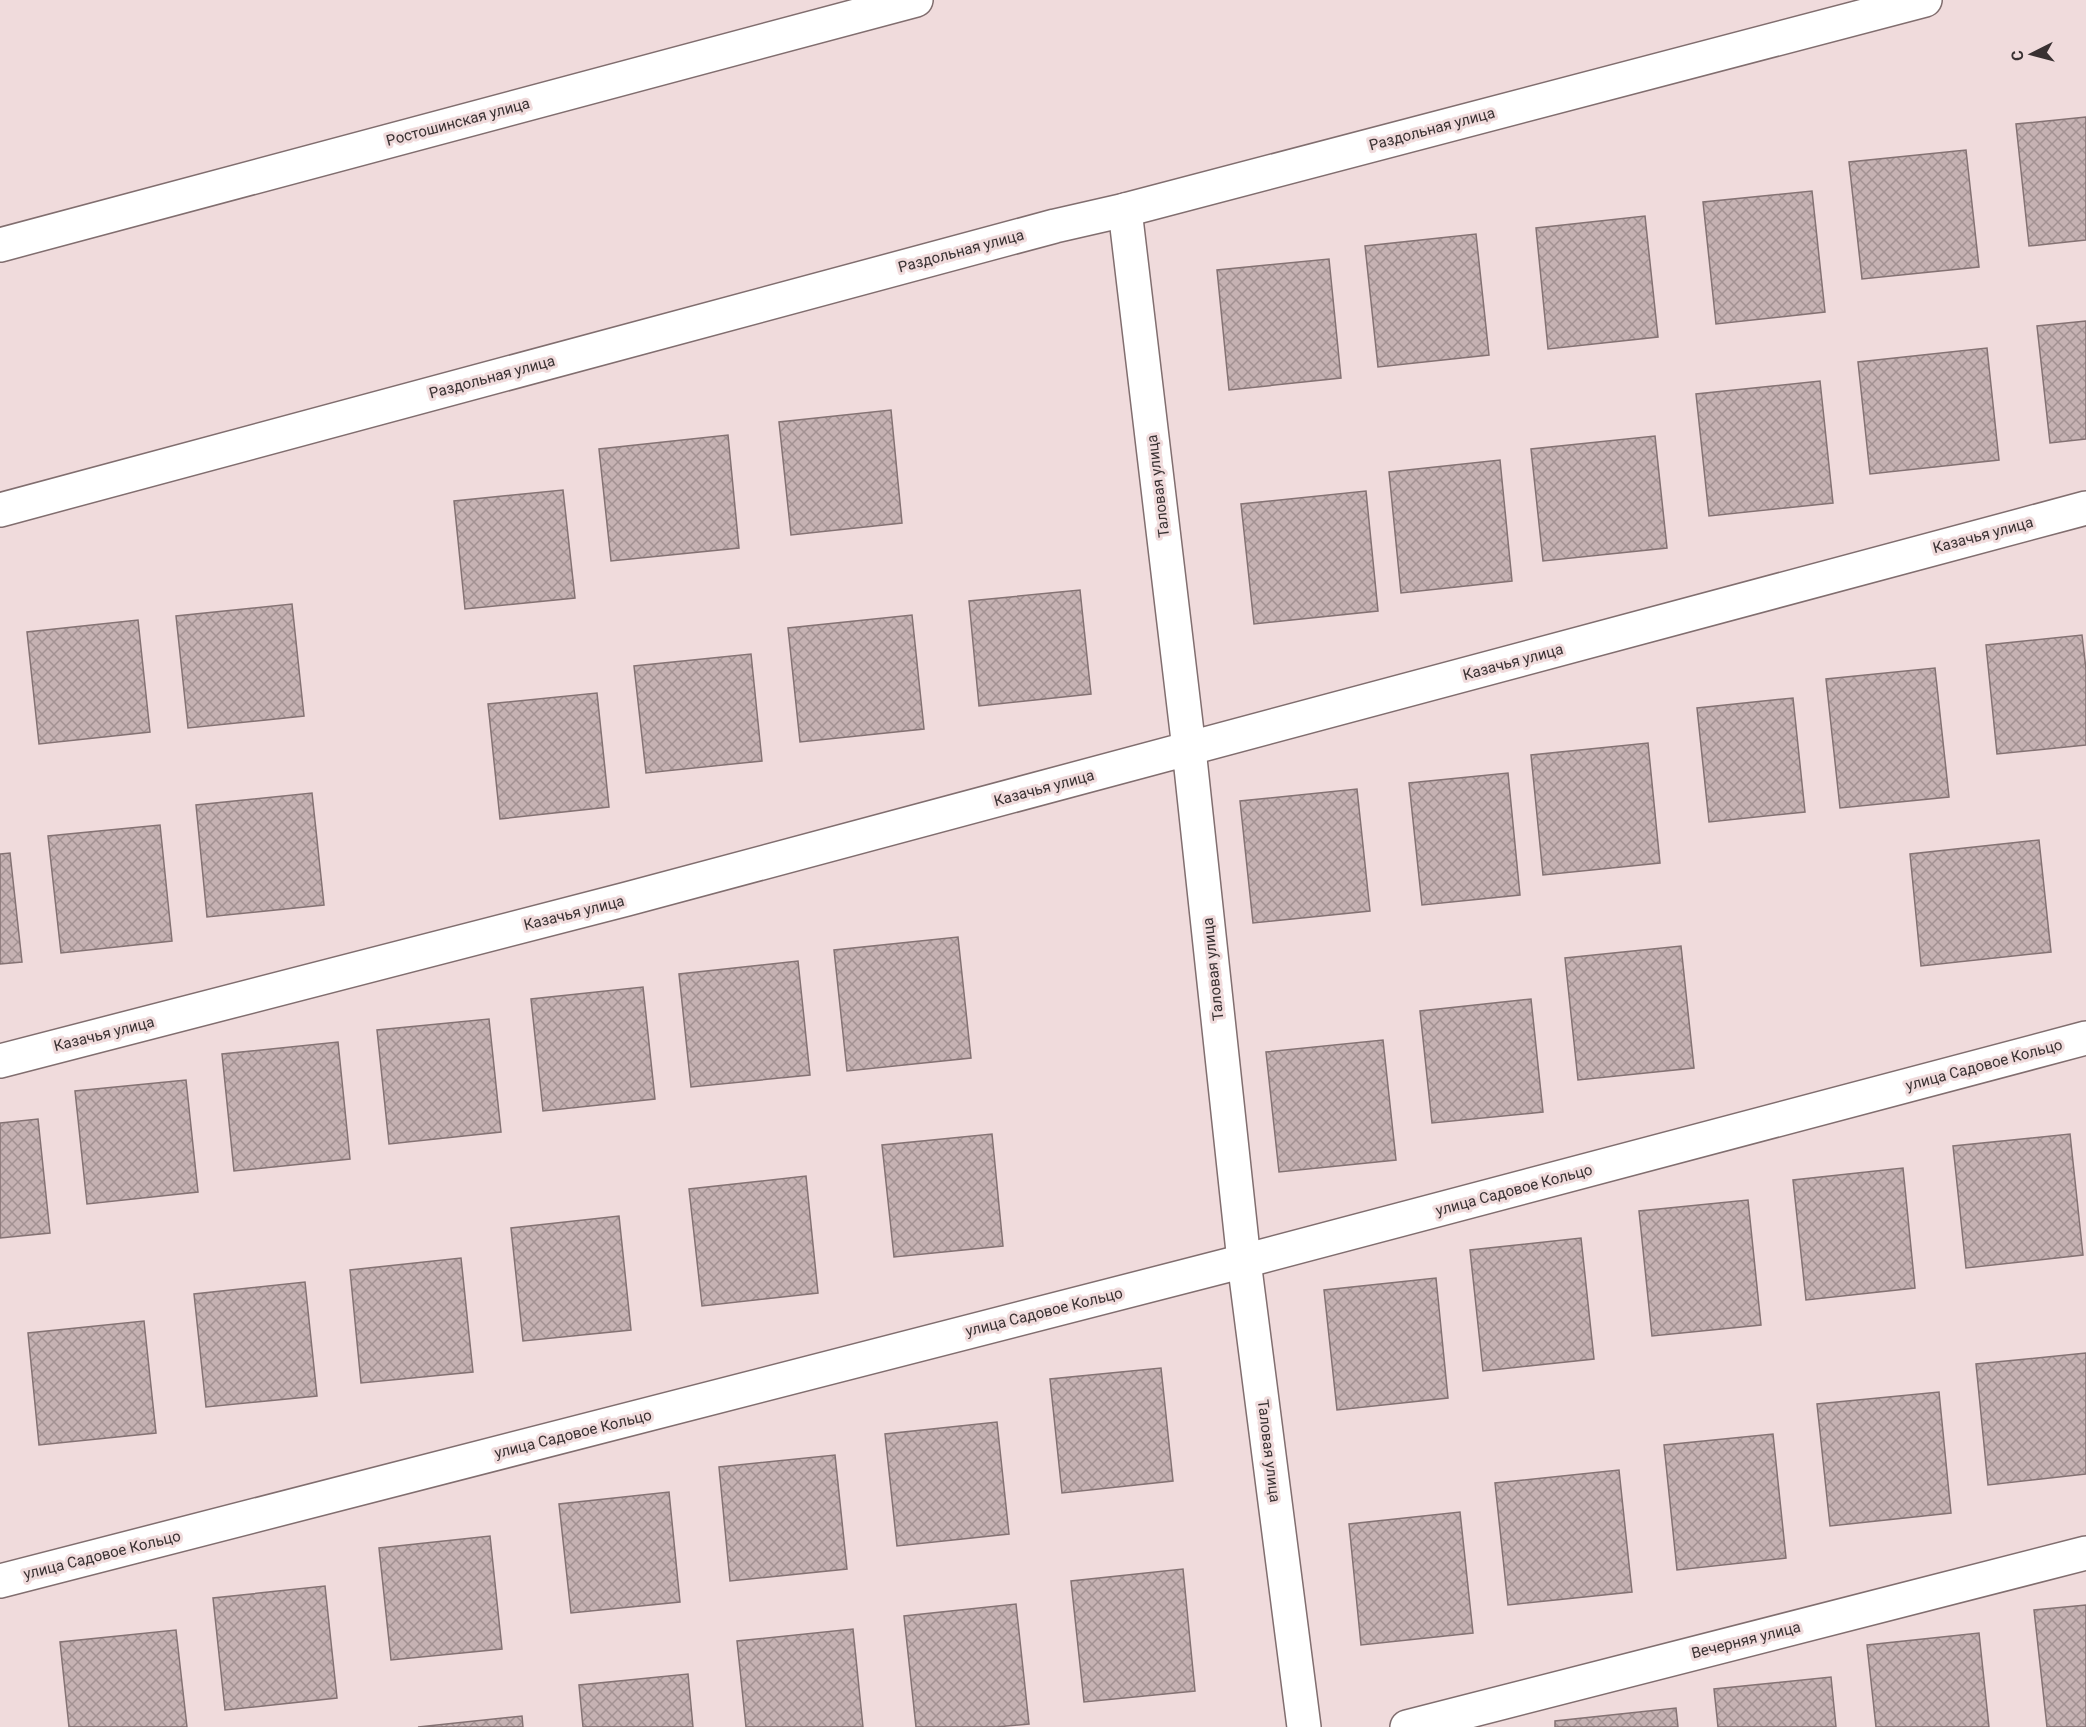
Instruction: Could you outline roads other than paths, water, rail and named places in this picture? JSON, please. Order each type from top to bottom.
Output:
[{"type":"street","name":"Ростошинская улица","points":[[0,245],[916,0]]},
{"type":"street","name":"Раздольная улица","points":[[0,510],[1054,226],[1125,210],[1925,0]]},
{"type":"street","name":"Таловая улица","points":[[1125,210],[1189,749],[1244,1261],[1304,1727]]},
{"type":"street","name":"Казачья улица","points":[[0,1061],[627,899],[2086,508]]},
{"type":"street","name":"улица Садовое Кольцо","points":[[0,1581],[1244,1261],[2086,1038]]},
{"type":"street","name":"Вечерняя улица","points":[[1407,1727],[2086,1553]]}]
